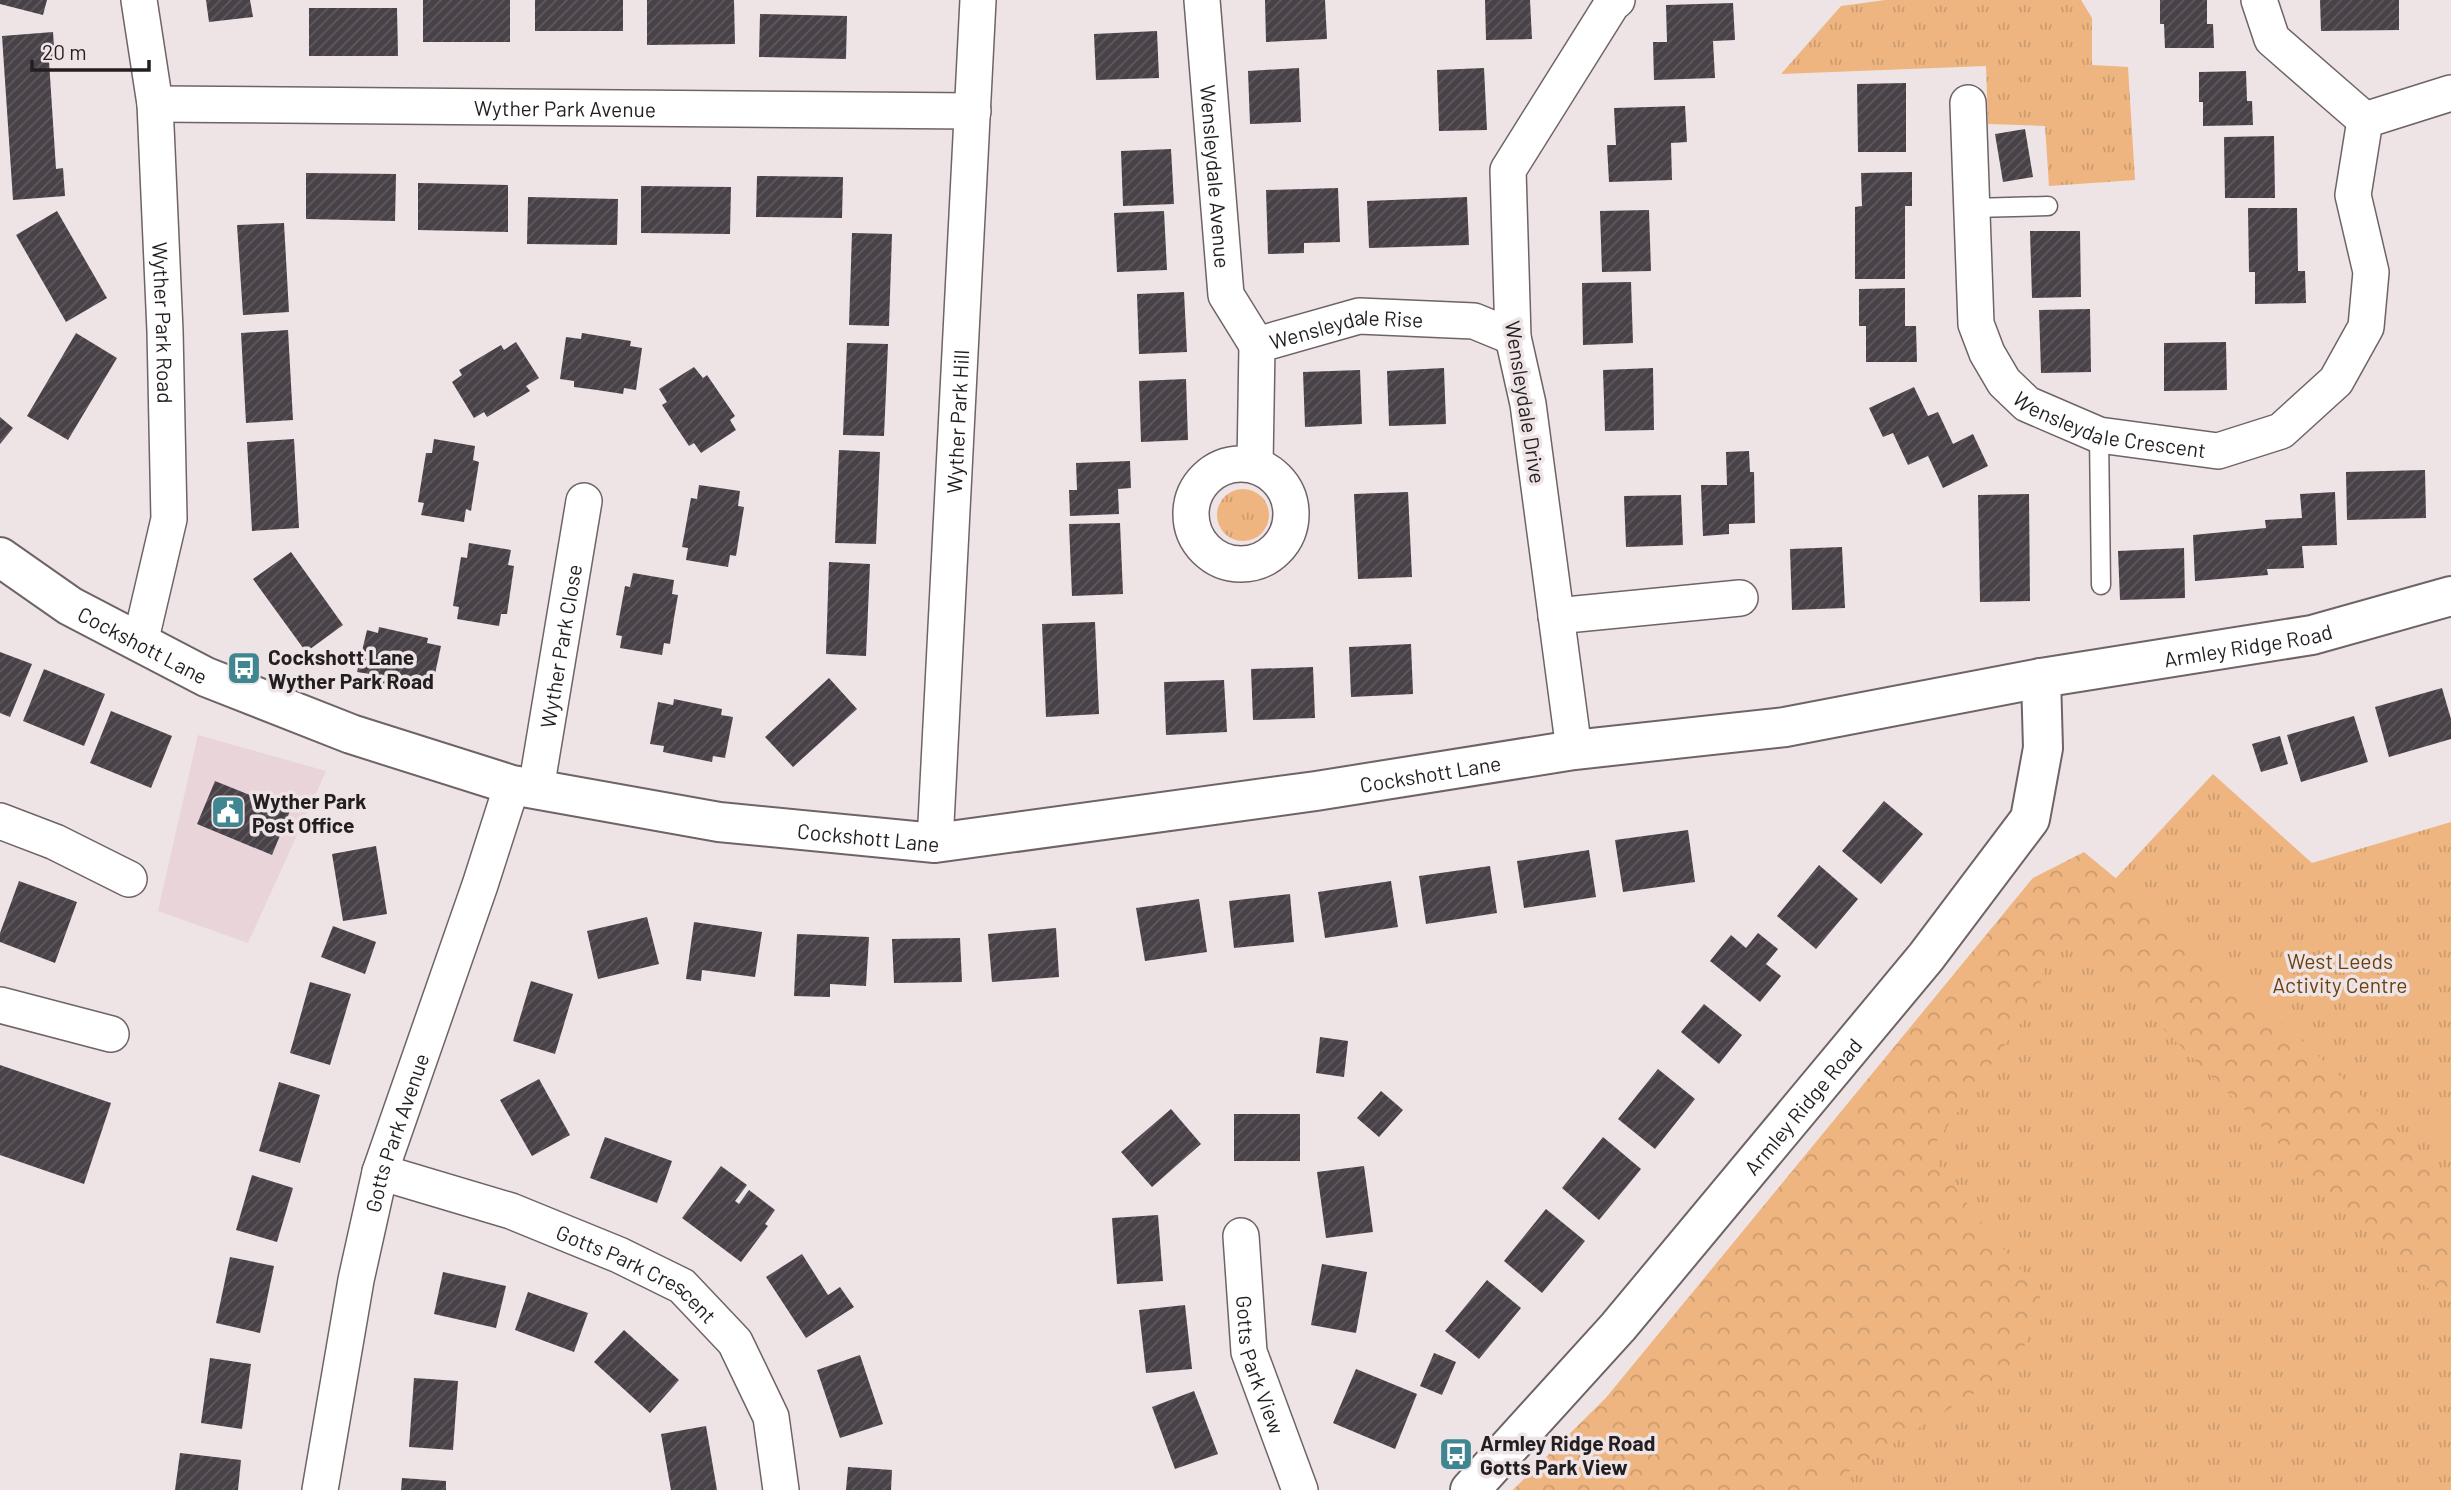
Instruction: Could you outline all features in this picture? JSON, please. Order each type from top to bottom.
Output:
[{"type":"street","name":"Wyther Park Road","points":[[139,0],[155,104],[165,331],[169,519],[140,643]]},
{"type":"street","name":"Wyther Park Hill","points":[[935,843],[978,0]]},
{"type":"street","name":"Wensleydale Avenue","points":[[1202,0],[1226,295],[1257,345]]},
{"type":"street","name":"Wensleydale Drive","points":[[1574,750],[1528,404],[1513,337],[1508,170],[1617,0]]},
{"type":"street","points":[[2259,0],[2272,40],[2365,120],[2451,93]]},
{"type":"street","name":"Wensleydale Crescent","points":[[1968,103],[1976,324],[1987,353],[2004,382],[2027,404],[2099,436],[2218,451],[2281,431],[2336,381],[2366,327],[2371,272],[2353,195],[2365,120]]},
{"type":"street","name":"Wyther Park Avenue","points":[[155,104],[973,111]]},
{"type":"street","name":"Wensleydale Rise","points":[[1255,465],[1257,345],[1359,316],[1474,321],[1513,337]]},
{"type":"street","name":"Wyther Park Close","points":[[524,787],[584,501]]},
{"type":"street","name":"Cockshott Lane","points":[[0,557],[69,606],[206,677],[351,734],[524,787],[719,822],[935,843],[1316,791],[1574,750],[1785,727]]},
{"type":"street","name":"Armley Ridge Road","points":[[1785,727],[2041,678],[2312,635],[2451,596]]},
{"type":"street","points":[[1556,617],[1740,598]]},
{"type":"street","name":"Armley Ridge Road","points":[[1470,1490],[1627,1317],[1926,957],[2030,819],[2043,748],[2041,678]]},
{"type":"street","name":"Gotts Park Avenue","points":[[320,1490],[356,1280],[380,1172],[480,885],[524,787]]},
{"type":"street","points":[[0,821],[55,842],[128,879]]},
{"type":"street","points":[[0,1005],[111,1034]]},
{"type":"street","name":"Gotts Park Crescent","points":[[380,1172],[511,1211],[619,1255],[682,1286],[734,1342],[741,1355],[771,1418],[781,1490]]},
{"type":"street","name":"Gotts Park View","points":[[1241,1236],[1249,1353],[1300,1490]]},
{"type":"lane","points":[[1973,208],[2048,206]]},
{"type":"lane","points":[[2099,436],[2101,585]]},
{"type":"shaded area","points":[[198,735],[326,771],[248,943],[158,911]]},
{"type":"green space","points":[[1885,0],[2081,0],[2092,18],[2092,65],[2128,67],[2135,180],[2049,186],[2045,126],[1988,124],[1986,66],[1781,74],[1841,6]]},
{"type":"green space","points":[[1243,489],[1262,496],[1269,515],[1262,534],[1243,541],[1224,534],[1217,515],[1224,496]]},
{"type":"green space","name":"West Leeds Activity Centre","points":[[2213,774],[2312,863],[2451,822],[2451,1490],[1513,1490],[1606,1398],[2033,878],[2102,893]]},
{"type":"green space","points":[[2084,852],[2271,1013],[2451,1182],[2451,1301],[2419,1283],[2078,944],[2048,947],[2037,1000],[1929,1152],[1977,1217],[2041,1294],[2018,1366],[1819,1490],[1513,1490],[1606,1398],[2033,878]]},
{"type":"green space","points":[[2451,1095],[2451,1149],[2424,1124]]},
{"type":"building","points":[[0,0],[47,0],[43,15],[0,4]]},
{"type":"building","points":[[206,0],[250,0],[253,17],[209,22]]},
{"type":"building","points":[[423,0],[510,0],[510,42],[423,42]]},
{"type":"building","points":[[535,0],[623,0],[623,31],[535,31]]},
{"type":"building","points":[[647,0],[734,0],[735,44],[647,45]]},
{"type":"building","points":[[1265,0],[1325,0],[1327,39],[1266,42]]},
{"type":"building","points":[[1485,0],[1530,0],[1532,39],[1486,40]]},
{"type":"building","points":[[2160,0],[2207,0],[2207,24],[2213,24],[2214,48],[2165,48],[2164,24],[2160,24]]},
{"type":"building","points":[[2320,0],[2399,0],[2399,30],[2321,31]]},
{"type":"building","points":[[1733,3],[1735,40],[1713,41],[1715,78],[1654,80],[1653,42],[1667,42],[1666,5]]},
{"type":"building","points":[[309,8],[397,8],[398,56],[309,56]]},
{"type":"building","points":[[760,14],[847,16],[846,59],[759,57]]},
{"type":"building","points":[[1157,31],[1159,78],[1096,80],[1094,34]]},
{"type":"building","points":[[53,32],[55,61],[49,61],[56,169],[63,168],[65,196],[13,200],[2,36]]},
{"type":"building","points":[[1299,68],[1301,122],[1250,124],[1248,71]]},
{"type":"building","points":[[1484,68],[1487,130],[1439,131],[1437,70]]},
{"type":"building","points":[[2246,71],[2247,101],[2252,101],[2253,125],[2203,126],[2203,102],[2199,102],[2199,72]]},
{"type":"building","points":[[1906,83],[1906,152],[1858,152],[1857,84]]},
{"type":"building","points":[[1685,106],[1687,142],[1671,143],[1672,180],[1609,182],[1607,145],[1616,145],[1614,108]]},
{"type":"building","points":[[2025,129],[2033,177],[2003,182],[1995,134]]},
{"type":"building","points":[[2274,136],[2275,198],[2225,198],[2224,137]]},
{"type":"building","points":[[1171,149],[1174,204],[1123,206],[1121,151]]},
{"type":"building","points":[[1912,172],[1912,206],[1905,206],[1905,279],[1855,279],[1855,207],[1862,206],[1861,173]]},
{"type":"building","points":[[306,173],[396,174],[395,221],[306,219]]},
{"type":"building","points":[[757,176],[843,177],[842,218],[756,217]]},
{"type":"building","points":[[418,183],[508,185],[508,232],[418,230]]},
{"type":"building","points":[[641,186],[731,187],[730,234],[641,233]]},
{"type":"building","points":[[1338,188],[1340,242],[1304,243],[1304,253],[1268,254],[1266,190]]},
{"type":"building","points":[[528,197],[618,199],[617,245],[527,244]]},
{"type":"building","points":[[1467,197],[1469,245],[1369,248],[1367,201]]},
{"type":"building","points":[[2248,208],[2297,208],[2298,271],[2305,271],[2306,303],[2255,304],[2255,272],[2249,272]]},
{"type":"building","points":[[1649,210],[1651,271],[1602,272],[1600,211]]},
{"type":"building","points":[[57,211],[107,298],[66,322],[16,235]]},
{"type":"building","points":[[1164,211],[1167,270],[1117,272],[1114,213]]},
{"type":"building","points":[[284,223],[289,312],[243,315],[237,225]]},
{"type":"building","points":[[2030,231],[2080,231],[2081,297],[2032,298]]},
{"type":"building","points":[[852,233],[892,234],[889,326],[849,325]]},
{"type":"building","points":[[1631,282],[1633,343],[1583,345],[1582,283]]},
{"type":"building","points":[[1905,288],[1905,326],[1916,326],[1917,362],[1866,362],[1866,326],[1859,326],[1859,289]]},
{"type":"building","points":[[1184,292],[1187,352],[1139,354],[1137,294]]},
{"type":"building","points":[[2090,309],[2091,372],[2041,373],[2039,310]]},
{"type":"building","points":[[288,330],[293,420],[246,423],[241,333]]},
{"type":"building","points":[[76,333],[117,358],[68,440],[27,416]]},
{"type":"building","points":[[582,333],[631,341],[630,346],[642,348],[636,390],[624,388],[623,394],[574,387],[574,381],[560,379],[566,337],[581,339]]},
{"type":"building","points":[[516,342],[539,378],[526,386],[530,391],[487,417],[484,412],[474,418],[452,382],[462,375],[459,370],[501,345],[504,350]]},
{"type":"building","points":[[2226,342],[2227,390],[2164,391],[2164,343]]},
{"type":"building","points":[[847,343],[888,344],[884,436],[843,435]]},
{"type":"building","points":[[694,367],[703,378],[707,375],[735,416],[730,420],[736,430],[701,453],[694,443],[689,446],[675,425],[662,405],[667,402],[659,389]]},
{"type":"building","points":[[1444,368],[1446,424],[1389,426],[1387,371]]},
{"type":"building","points":[[1653,368],[1654,430],[1605,431],[1603,370]]},
{"type":"building","points":[[1360,370],[1362,424],[1305,427],[1303,372]]},
{"type":"building","points":[[1186,379],[1188,440],[1141,442],[1139,381]]},
{"type":"building","points":[[1914,387],[1928,416],[1938,412],[1953,444],[1973,434],[1988,466],[1943,488],[1928,456],[1908,465],[1893,433],[1883,437],[1869,408]]},
{"type":"building","points":[[0,417],[13,428],[0,444]]},
{"type":"building","points":[[294,439],[299,528],[252,531],[247,442]]},
{"type":"building","points":[[434,439],[475,446],[473,460],[479,462],[471,511],[466,509],[464,522],[421,515],[424,503],[418,502],[426,453],[432,453]]},
{"type":"building","points":[[839,450],[880,452],[876,544],[835,543]]},
{"type":"building","points":[[1749,451],[1750,472],[1754,472],[1755,523],[1729,524],[1729,534],[1703,536],[1701,485],[1727,485],[1726,452]]},
{"type":"building","points":[[1130,461],[1131,488],[1118,489],[1119,514],[1070,516],[1069,490],[1077,490],[1076,463]]},
{"type":"building","points":[[2425,470],[2426,518],[2347,520],[2346,472]]},
{"type":"building","points":[[699,485],[740,491],[738,506],[744,507],[736,556],[730,555],[728,567],[686,560],[688,548],[682,547],[691,498],[697,499]]},
{"type":"building","points":[[1408,492],[1412,577],[1358,579],[1354,494]]},
{"type":"building","points":[[2335,492],[2337,545],[2302,546],[2304,568],[2267,569],[2268,575],[2195,581],[2193,535],[2266,528],[2265,520],[2302,518],[2300,494]]},
{"type":"building","points":[[2029,494],[2030,601],[1980,602],[1978,495]]},
{"type":"building","points":[[1681,495],[1683,545],[1626,547],[1624,496]]},
{"type":"building","points":[[1120,523],[1123,594],[1072,596],[1069,524]]},
{"type":"building","points":[[469,543],[511,550],[508,565],[514,566],[507,614],[501,614],[499,626],[457,619],[459,607],[453,606],[461,557],[467,558]]},
{"type":"building","points":[[1842,547],[1845,608],[1792,610],[1790,549]]},
{"type":"building","points":[[2184,548],[2185,598],[2120,600],[2118,551]]},
{"type":"building","points":[[291,552],[343,625],[306,652],[253,579]]},
{"type":"building","points":[[829,562],[870,564],[866,656],[826,654]]},
{"type":"building","points":[[633,573],[674,580],[672,594],[678,595],[670,644],[664,643],[662,655],[620,648],[622,636],[616,635],[625,586],[630,587]]},
{"type":"building","points":[[1095,622],[1099,714],[1046,717],[1042,624]]},
{"type":"building","points":[[379,627],[428,638],[427,643],[441,646],[432,688],[418,685],[416,691],[368,680],[370,674],[357,672],[367,630],[378,633]]},
{"type":"building","points":[[1411,644],[1413,694],[1351,697],[1349,647]]},
{"type":"building","points":[[0,652],[32,664],[10,717],[0,713]]},
{"type":"building","points":[[1313,667],[1315,718],[1253,720],[1251,669]]},
{"type":"building","points":[[44,669],[105,694],[84,746],[23,721]]},
{"type":"building","points":[[829,678],[857,709],[793,767],[765,737]]},
{"type":"building","points":[[1224,680],[1227,732],[1166,735],[1164,682]]},
{"type":"building","points":[[2442,688],[2451,719],[2451,739],[2389,757],[2375,707]]},
{"type":"building","points":[[674,699],[722,709],[721,715],[733,717],[725,758],[713,756],[712,762],[663,752],[664,746],[650,744],[658,702],[673,705]]},
{"type":"building","points":[[111,711],[172,736],[151,788],[90,763]]},
{"type":"building","points":[[2354,716],[2368,762],[2301,782],[2287,735]]},
{"type":"building","points":[[2280,736],[2288,764],[2261,772],[2252,744]]},
{"type":"building","points":[[215,781],[290,811],[272,855],[197,824]]},
{"type":"building","points":[[1884,801],[1923,834],[1881,884],[1842,851]]},
{"type":"building","points":[[1688,830],[1695,882],[1623,892],[1615,840]]},
{"type":"building","points":[[376,846],[387,914],[343,921],[332,854]]},
{"type":"building","points":[[1589,850],[1596,897],[1524,908],[1517,861]]},
{"type":"building","points":[[1819,865],[1858,899],[1816,949],[1777,916]]},
{"type":"building","points":[[1490,866],[1497,913],[1426,924],[1419,876]]},
{"type":"building","points":[[19,881],[77,902],[55,963],[0,942],[0,933]]},
{"type":"building","points":[[1391,881],[1398,927],[1325,938],[1318,892]]},
{"type":"building","points":[[1290,894],[1294,942],[1234,948],[1229,901]]},
{"type":"building","points":[[1199,899],[1207,952],[1145,961],[1136,908]]},
{"type":"building","points":[[647,917],[659,964],[598,979],[587,931]]},
{"type":"building","points":[[694,922],[762,932],[755,977],[702,970],[701,981],[686,979]]},
{"type":"building","points":[[333,926],[376,942],[365,974],[321,957]]},
{"type":"building","points":[[1056,928],[1059,977],[992,982],[988,934]]},
{"type":"building","points":[[1758,933],[1778,949],[1766,964],[1781,976],[1760,1002],[1710,961],[1731,935],[1746,948]]},
{"type":"building","points":[[797,934],[869,937],[866,986],[830,984],[830,997],[794,996]]},
{"type":"building","points":[[960,938],[962,982],[894,983],[892,939]]},
{"type":"building","points":[[531,981],[573,994],[555,1054],[513,1041]]},
{"type":"building","points":[[310,982],[351,994],[330,1065],[290,1053]]},
{"type":"building","points":[[1704,1004],[1742,1035],[1719,1064],[1681,1032]]},
{"type":"building","points":[[1320,1037],[1348,1041],[1344,1077],[1316,1073]]},
{"type":"building","points":[[0,1065],[111,1103],[84,1184],[0,1155]]},
{"type":"building","points":[[1658,1069],[1695,1099],[1655,1149],[1618,1119]]},
{"type":"building","points":[[539,1079],[570,1135],[532,1156],[500,1100]]},
{"type":"building","points":[[279,1082],[320,1095],[300,1163],[259,1151]]},
{"type":"building","points":[[1381,1091],[1403,1110],[1379,1137],[1357,1118]]},
{"type":"building","points":[[1171,1109],[1201,1144],[1152,1187],[1121,1152]]},
{"type":"building","points":[[1234,1114],[1300,1114],[1300,1161],[1234,1161]]},
{"type":"building","points":[[605,1137],[672,1161],[657,1203],[590,1178]]},
{"type":"building","points":[[1603,1137],[1641,1169],[1599,1220],[1562,1188]]},
{"type":"building","points":[[721,1166],[747,1185],[735,1201],[739,1204],[749,1190],[775,1210],[765,1224],[768,1226],[741,1262],[682,1218]]},
{"type":"building","points":[[1364,1166],[1373,1232],[1326,1238],[1317,1172]]},
{"type":"building","points":[[252,1175],[293,1188],[277,1242],[236,1230]]},
{"type":"building","points":[[1546,1209],[1585,1241],[1542,1293],[1504,1261]]},
{"type":"building","points":[[1158,1215],[1163,1281],[1117,1284],[1112,1218]]},
{"type":"building","points":[[802,1254],[828,1295],[840,1287],[854,1307],[806,1338],[766,1277]]},
{"type":"building","points":[[230,1257],[274,1266],[260,1333],[216,1323]]},
{"type":"building","points":[[1322,1264],[1367,1272],[1356,1333],[1311,1325]]},
{"type":"building","points":[[443,1272],[506,1286],[496,1328],[434,1314]]},
{"type":"building","points":[[1487,1280],[1521,1308],[1479,1359],[1445,1331]]},
{"type":"building","points":[[528,1292],[588,1313],[574,1352],[515,1330]]},
{"type":"building","points":[[1185,1305],[1192,1369],[1146,1373],[1139,1310]]},
{"type":"building","points":[[624,1330],[679,1380],[650,1413],[594,1362]]},
{"type":"building","points":[[1434,1353],[1456,1362],[1442,1395],[1420,1386]]},
{"type":"building","points":[[860,1355],[883,1424],[840,1438],[817,1370]]},
{"type":"building","points":[[210,1358],[251,1364],[242,1429],[201,1423]]},
{"type":"building","points":[[1356,1369],[1417,1394],[1395,1449],[1333,1423]]},
{"type":"building","points":[[414,1378],[458,1381],[453,1450],[409,1447]]},
{"type":"building","points":[[1194,1391],[1218,1454],[1175,1469],[1152,1407]]},
{"type":"building","points":[[706,1426],[717,1490],[671,1490],[661,1434]]},
{"type":"building","points":[[180,1453],[241,1460],[238,1490],[175,1490]]},
{"type":"building","points":[[848,1467],[892,1470],[891,1490],[846,1490]]},
{"type":"building","points":[[402,1478],[446,1481],[446,1490],[401,1490]]},
{"type":"place","name":"Cockshott Lane Wyther Park Road","points":[[244,668]]},
{"type":"place","name":"Wyther Park Post Office","points":[[228,812]]},
{"type":"place","name":"Armley Ridge Road Gotts Park View","points":[[1456,1454]]}]
